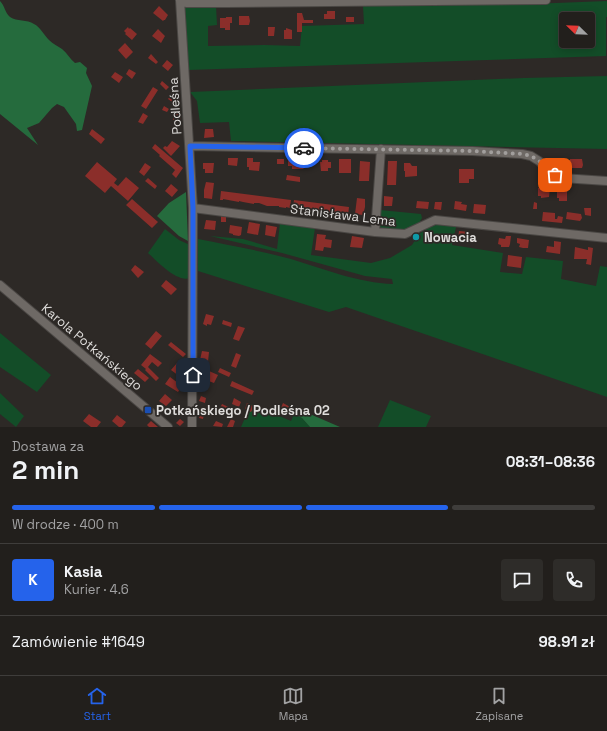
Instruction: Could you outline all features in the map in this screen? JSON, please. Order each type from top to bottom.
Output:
[{"type":"street","points":[[180,0],[186,3],[546,0]]},
{"type":"street","name":"Podleśna","points":[[180,0],[193,208],[192,427]]},
{"type":"street","points":[[190,146],[472,151],[522,154],[531,156],[539,161],[549,171],[562,178],[607,181]]},
{"type":"street","points":[[375,232],[381,149]]},
{"type":"street","name":"Stanisława Lema","points":[[193,208],[375,232],[405,234],[435,220],[607,238]]},
{"type":"street","name":"Karola Potkańskiego","points":[[0,285],[168,427]]},
{"type":"green space","points":[[0,1],[10,17],[16,20],[31,22],[36,25],[52,43],[62,49],[75,63],[80,62],[87,68],[86,73],[92,86],[82,130],[77,131],[76,124],[64,107],[57,104],[39,123],[27,128],[38,145],[0,114]]},
{"type":"green space","points":[[607,1],[606,56],[188,70],[183,9],[186,6],[216,6],[217,25],[208,26],[208,46],[300,46],[302,26],[364,24],[363,6],[530,4]]},
{"type":"green space","points":[[607,76],[607,149],[231,141],[229,122],[200,123],[197,101],[190,92],[524,78]]},
{"type":"green space","points":[[186,192],[188,241],[179,236],[157,216],[169,203]]},
{"type":"green space","points":[[380,210],[421,214],[422,218],[419,223],[403,232],[381,228],[379,225]]},
{"type":"green space","points":[[280,223],[315,228],[311,255],[371,263],[390,258],[412,245],[419,234],[428,228],[436,225],[457,223],[452,245],[503,253],[500,272],[522,274],[526,257],[563,261],[561,279],[596,286],[600,266],[607,267],[607,397],[346,307],[329,312],[198,271],[198,239],[280,256],[367,281],[393,284],[392,279],[365,276],[282,253],[210,236],[243,239],[277,249]]},
{"type":"green space","points":[[165,229],[179,240],[190,245],[190,278],[185,279],[173,274],[148,253]]},
{"type":"green space","points":[[0,333],[51,375],[37,392],[0,367]]},
{"type":"green space","points":[[0,393],[24,416],[16,427],[0,414]]},
{"type":"green space","points":[[390,400],[431,416],[426,427],[378,427]]},
{"type":"green space","points":[[251,404],[291,421],[294,414],[302,418],[310,427],[241,427]]},
{"type":"green space","points":[[296,408],[340,427],[310,427],[302,418],[294,414]]},
{"type":"building","points":[[159,6],[168,15],[163,21],[153,13]]},
{"type":"building","points":[[327,11],[335,11],[335,19],[324,19],[324,14],[327,14]]},
{"type":"building","points":[[297,13],[302,13],[304,20],[313,20],[313,23],[302,23],[302,32],[297,32]]},
{"type":"building","points":[[239,16],[249,16],[249,25],[239,25]]},
{"type":"building","points":[[232,17],[230,30],[220,28],[220,18]]},
{"type":"building","points":[[346,17],[354,17],[354,22],[346,22]]},
{"type":"building","points":[[128,27],[137,34],[132,40],[125,34],[126,33],[124,31]]},
{"type":"building","points":[[268,27],[275,27],[274,36],[268,36]]},
{"type":"building","points":[[286,28],[292,30],[292,39],[284,39],[284,30],[286,30]]},
{"type":"building","points":[[158,29],[165,36],[161,43],[152,36]]},
{"type":"building","points":[[125,43],[133,52],[126,59],[118,50]]},
{"type":"building","points":[[151,54],[158,62],[156,64],[148,58]]},
{"type":"building","points":[[167,60],[173,65],[168,71],[162,66]]},
{"type":"building","points":[[129,69],[136,73],[132,79],[126,74]]},
{"type":"building","points":[[115,72],[123,77],[119,83],[111,77]]},
{"type":"building","points":[[162,81],[169,87],[166,90],[160,84]]},
{"type":"building","points":[[153,87],[158,90],[146,109],[141,106]]},
{"type":"building","points":[[173,92],[180,97],[175,104],[168,99]]},
{"type":"building","points":[[164,106],[169,109],[167,112],[162,110]]},
{"type":"building","points":[[174,112],[181,112],[180,121],[173,120]]},
{"type":"building","points":[[143,113],[148,116],[143,124],[138,122]]},
{"type":"building","points":[[92,129],[105,139],[101,144],[89,134]]},
{"type":"building","points":[[205,129],[213,129],[214,137],[204,138]]},
{"type":"building","points":[[172,141],[180,146],[171,156],[163,148],[165,146],[167,147]]},
{"type":"building","points":[[155,144],[183,168],[176,178],[172,174],[175,170],[152,148]]},
{"type":"building","points":[[228,158],[238,158],[237,166],[228,165]]},
{"type":"building","points":[[247,158],[253,158],[253,162],[260,162],[259,171],[249,170],[249,167],[247,167]]},
{"type":"building","points":[[277,159],[284,159],[284,164],[277,164]]},
{"type":"building","points":[[339,159],[351,159],[351,173],[339,173]]},
{"type":"building","points":[[570,159],[582,159],[582,168],[570,168]]},
{"type":"building","points":[[288,160],[302,161],[301,164],[304,168],[292,169],[292,166],[288,166]]},
{"type":"building","points":[[322,160],[328,160],[328,162],[331,162],[331,168],[328,168],[328,171],[321,171],[320,162],[322,162]]},
{"type":"building","points":[[360,161],[370,162],[369,181],[359,181]]},
{"type":"building","points":[[388,161],[397,161],[396,185],[387,185]]},
{"type":"building","points":[[97,162],[117,179],[114,183],[118,186],[126,177],[139,188],[128,201],[111,186],[105,193],[85,176]]},
{"type":"building","points":[[145,163],[151,167],[144,176],[139,172]]},
{"type":"building","points":[[203,163],[214,163],[213,173],[205,173]]},
{"type":"building","points":[[404,163],[410,163],[412,166],[417,166],[417,176],[405,177]]},
{"type":"building","points":[[459,169],[474,169],[474,179],[469,179],[469,183],[459,183]]},
{"type":"building","points":[[287,175],[300,177],[300,182],[286,180]]},
{"type":"building","points":[[148,178],[157,186],[155,189],[145,181]]},
{"type":"building","points":[[206,182],[214,183],[212,199],[204,198]]},
{"type":"building","points":[[171,184],[178,190],[172,197],[165,191]]},
{"type":"building","points":[[563,187],[567,189],[567,201],[559,201],[559,198],[557,198],[557,190]]},
{"type":"building","points":[[538,188],[550,188],[549,197],[541,198],[541,196],[538,196]]},
{"type":"building","points":[[221,191],[291,200],[290,208],[267,206],[259,203],[254,204],[223,199],[220,200]]},
{"type":"building","points":[[384,196],[393,197],[392,206],[384,206]]},
{"type":"building","points":[[357,198],[365,199],[363,215],[355,214]]},
{"type":"building","points":[[132,199],[158,222],[152,228],[126,205]]},
{"type":"building","points":[[294,200],[349,207],[348,216],[298,210],[293,208]]},
{"type":"building","points":[[417,201],[429,202],[428,209],[416,208]]},
{"type":"building","points":[[455,201],[462,202],[461,204],[467,205],[466,211],[454,209]]},
{"type":"building","points":[[435,202],[442,202],[441,210],[434,209]]},
{"type":"building","points":[[534,202],[537,203],[537,209],[533,209]]},
{"type":"building","points":[[474,204],[486,205],[485,214],[473,213]]},
{"type":"building","points":[[584,208],[591,208],[591,216],[585,215]]},
{"type":"building","points":[[543,212],[555,213],[555,219],[557,219],[558,216],[563,217],[562,223],[542,221]]},
{"type":"building","points":[[567,212],[581,214],[582,218],[580,221],[566,219]]},
{"type":"building","points":[[221,216],[226,217],[226,222],[221,222]]},
{"type":"building","points":[[206,220],[216,221],[215,230],[204,229]]},
{"type":"building","points":[[249,222],[260,224],[258,235],[247,233]]},
{"type":"building","points":[[230,225],[242,227],[241,235],[233,235],[229,233]]},
{"type":"building","points":[[266,225],[277,227],[275,237],[265,235]]},
{"type":"building","points":[[459,231],[470,232],[469,240],[458,238]]},
{"type":"building","points":[[317,234],[326,235],[325,239],[332,240],[331,248],[324,247],[323,251],[315,250]]},
{"type":"building","points":[[352,236],[364,238],[362,248],[350,247]]},
{"type":"building","points":[[506,236],[511,236],[509,247],[501,247],[501,245],[498,244],[499,238],[505,239]]},
{"type":"building","points":[[517,238],[529,240],[528,248],[519,247],[520,244],[517,243]]},
{"type":"building","points":[[554,241],[561,242],[560,254],[546,252],[547,246],[554,247]]},
{"type":"building","points":[[575,247],[588,250],[588,247],[593,248],[591,265],[586,264],[587,259],[574,259]]},
{"type":"building","points":[[508,255],[522,257],[521,268],[507,266]]},
{"type":"building","points":[[135,265],[144,272],[138,278],[131,270]]},
{"type":"building","points":[[166,280],[177,289],[171,295],[161,286]]},
{"type":"building","points":[[206,314],[214,316],[211,325],[207,324],[207,326],[203,324]]},
{"type":"building","points":[[223,320],[232,323],[231,327],[222,324]]},
{"type":"building","points":[[238,326],[245,328],[239,341],[233,339]]},
{"type":"building","points":[[156,331],[162,336],[151,349],[145,344]]},
{"type":"building","points":[[171,342],[186,354],[183,357],[168,345]]},
{"type":"building","points":[[202,351],[209,352],[208,362],[200,360]]},
{"type":"building","points":[[236,353],[241,355],[236,368],[231,366]]},
{"type":"building","points":[[150,354],[162,363],[158,367],[152,362],[148,367],[159,378],[156,381],[141,365]]},
{"type":"building","points":[[177,363],[184,369],[179,376],[171,370]]},
{"type":"building","points":[[220,368],[231,373],[229,377],[218,372]]},
{"type":"building","points":[[138,369],[149,378],[145,382],[134,373]]},
{"type":"building","points":[[209,371],[218,375],[214,383],[206,380]]},
{"type":"building","points":[[170,377],[182,386],[178,392],[165,384]]},
{"type":"building","points":[[232,381],[254,391],[252,395],[230,386]]},
{"type":"building","points":[[165,394],[172,400],[166,406],[159,401]]},
{"type":"building","points":[[201,396],[206,398],[205,403],[199,401]]},
{"type":"building","points":[[234,398],[241,402],[239,407],[232,404]]},
{"type":"building","points":[[247,403],[254,406],[251,412],[245,409]]},
{"type":"building","points":[[283,403],[292,408],[289,415],[280,410]]},
{"type":"building","points":[[222,404],[233,409],[232,413],[220,408]]},
{"type":"building","points":[[201,409],[205,410],[203,419],[199,418]]},
{"type":"building","points":[[89,414],[101,422],[97,427],[91,427],[83,421]]},
{"type":"building","points":[[117,415],[126,422],[122,427],[119,427],[112,421]]},
{"type":"building","points":[[180,419],[184,422],[180,426],[176,423]]},
{"type":"building","points":[[231,419],[235,421],[233,427],[227,427]]},
{"type":"building","points":[[151,421],[158,427],[149,427],[147,425]]},
{"type":"building","points":[[216,421],[223,424],[222,427],[213,426]]},
{"type":"way so far","points":[[304,148],[504,152],[531,156],[555,175]]},
{"type":"place","name":"Nowacia","points":[[416,237]]},
{"type":"place","name":"Potkańskiego / Podleśna 02","points":[[148,410]]},
{"type":"route","points":[[193,375],[193,208],[190,146],[304,148]]}]
